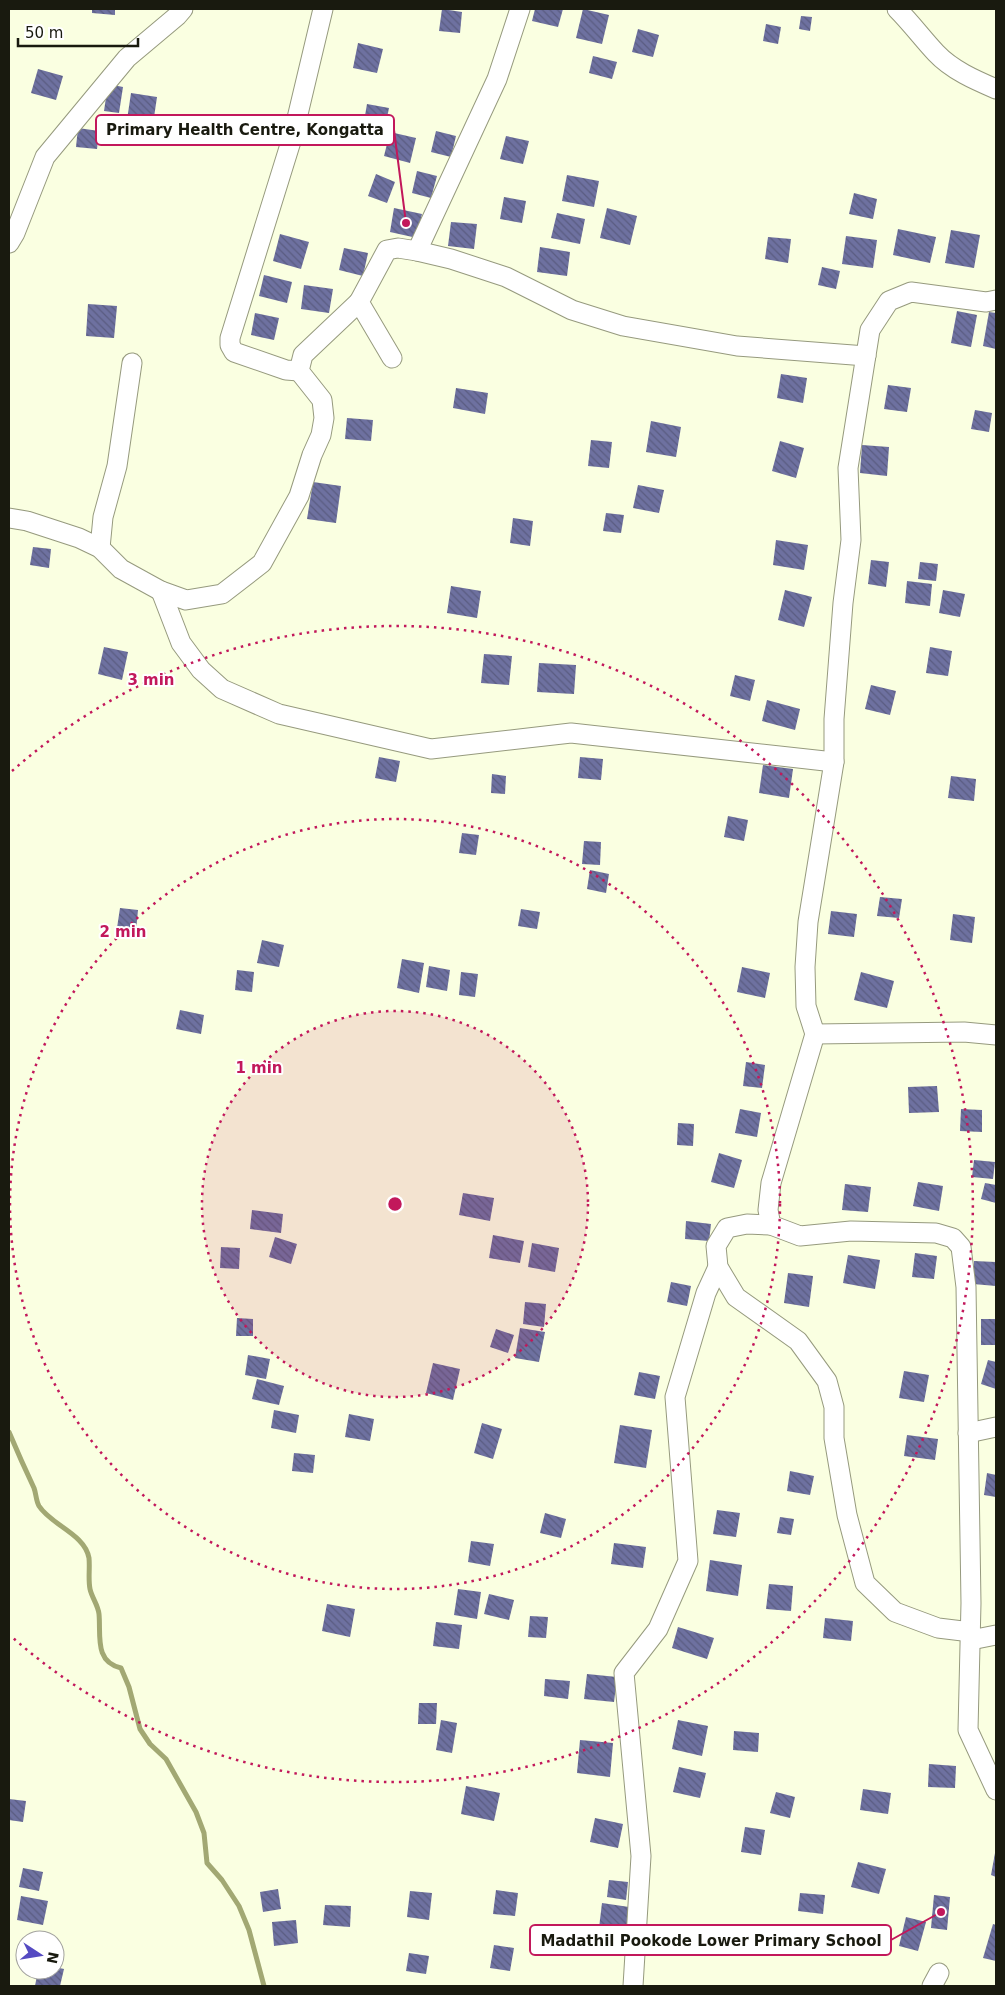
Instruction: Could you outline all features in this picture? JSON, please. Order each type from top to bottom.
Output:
[{"type":"street","points":[[9,243],[15,233],[45,157],[127,58],[183,9]]},
{"type":"street","points":[[9,518],[27,521],[79,538],[100,548],[121,569],[161,591],[186,600],[222,594],[262,563],[299,496],[321,435],[324,418],[322,400],[299,371],[286,370],[234,352],[230,346],[230,338],[294,135],[323,9]]},
{"type":"street","points":[[417,251],[497,79],[520,9]]},
{"type":"street","points":[[897,9],[914,26],[936,54],[965,76],[996,89]]},
{"type":"street","points":[[299,371],[302,356],[359,302],[387,250],[398,248],[451,259],[506,277],[572,310],[623,326],[737,346],[866,356]]},
{"type":"street","points":[[771,1225],[768,1210],[770,1183],[815,1034],[806,1006],[807,931],[834,762],[834,719],[843,603],[851,540],[848,468],[870,330],[888,301],[911,292],[986,302],[996,300]]},
{"type":"street","points":[[359,302],[392,358]]},
{"type":"street","points":[[100,548],[103,517],[117,466],[132,363]]},
{"type":"street","points":[[161,591],[181,643],[201,670],[222,689],[279,714],[430,749],[571,733],[834,762]]},
{"type":"street","points":[[815,1034],[964,1032],[996,1035]]},
{"type":"street","points":[[996,1635],[971,1636],[938,1628],[895,1612],[865,1583],[846,1515],[834,1438],[834,1407],[827,1381],[798,1341],[736,1298],[718,1267],[716,1246],[727,1228],[747,1224],[771,1225],[800,1236],[851,1231],[936,1233],[953,1238],[961,1247],[966,1287],[971,1636],[968,1730],[996,1790]]},
{"type":"street","points":[[632,1986],[641,1856],[624,1673],[658,1630],[688,1561],[675,1397],[706,1293],[718,1267]]},
{"type":"street","points":[[968,1433],[996,1428]]},
{"type":"building","points":[[92,9],[115,9],[115,15],[92,13]]},
{"type":"building","points":[[442,9],[462,12],[460,33],[439,31]]},
{"type":"building","points":[[535,9],[563,9],[558,27],[532,21]]},
{"type":"building","points":[[583,9],[609,15],[602,44],[576,38]]},
{"type":"building","points":[[801,16],[812,17],[810,31],[799,29]]},
{"type":"building","points":[[766,24],[781,27],[778,44],[763,41]]},
{"type":"building","points":[[638,29],[659,35],[653,57],[632,52]]},
{"type":"building","points":[[358,43],[383,49],[377,73],[353,68]]},
{"type":"building","points":[[593,56],[617,62],[612,79],[589,73]]},
{"type":"building","points":[[38,69],[63,76],[56,100],[31,93]]},
{"type":"building","points":[[108,84],[123,87],[119,113],[104,111]]},
{"type":"building","points":[[131,93],[157,97],[153,124],[127,120]]},
{"type":"building","points":[[367,104],[389,108],[384,132],[363,127]]},
{"type":"building","points":[[78,128],[99,131],[97,149],[76,147]]},
{"type":"building","points":[[436,131],[456,136],[451,157],[431,152]]},
{"type":"building","points":[[390,132],[416,138],[410,163],[384,156]]},
{"type":"building","points":[[506,136],[529,141],[523,164],[500,159]]},
{"type":"building","points":[[417,171],[437,176],[431,198],[412,193]]},
{"type":"building","points":[[376,174],[395,182],[387,203],[368,196]]},
{"type":"building","points":[[567,175],[599,181],[594,207],[562,201]]},
{"type":"building","points":[[854,193],[877,199],[873,219],[849,214]]},
{"type":"building","points":[[504,197],[526,201],[522,223],[500,219]]},
{"type":"building","points":[[394,208],[422,214],[417,238],[390,232]]},
{"type":"building","points":[[607,208],[637,216],[630,245],[600,238]]},
{"type":"building","points":[[557,213],[585,219],[580,244],[551,238]]},
{"type":"building","points":[[451,222],[477,224],[474,249],[448,246]]},
{"type":"building","points":[[898,229],[936,237],[930,263],[893,255]]},
{"type":"building","points":[[951,230],[980,235],[974,268],[945,263]]},
{"type":"building","points":[[280,234],[309,242],[301,269],[273,261]]},
{"type":"building","points":[[846,236],[877,240],[873,268],[842,264]]},
{"type":"building","points":[[768,237],[791,239],[788,263],[765,259]]},
{"type":"building","points":[[540,247],[570,252],[567,276],[537,272]]},
{"type":"building","points":[[344,248],[368,253],[363,276],[339,270]]},
{"type":"building","points":[[822,267],[840,271],[836,289],[818,285]]},
{"type":"building","points":[[264,275],[292,282],[287,303],[259,296]]},
{"type":"building","points":[[304,285],[333,289],[329,313],[301,309]]},
{"type":"building","points":[[88,304],[117,306],[114,338],[86,336]]},
{"type":"building","points":[[957,311],[977,315],[971,347],[951,343]]},
{"type":"building","points":[[989,312],[996,313],[996,349],[983,346]]},
{"type":"building","points":[[255,313],[279,318],[274,340],[251,335]]},
{"type":"building","points":[[781,374],[807,378],[803,403],[777,398]]},
{"type":"building","points":[[888,385],[911,388],[907,412],[884,409]]},
{"type":"building","points":[[456,388],[488,393],[485,414],[453,408]]},
{"type":"building","points":[[975,410],[992,413],[989,432],[971,429]]},
{"type":"building","points":[[347,418],[373,420],[371,441],[345,439]]},
{"type":"building","points":[[651,421],[681,427],[676,457],[646,452]]},
{"type":"building","points":[[591,440],[612,442],[609,468],[588,466]]},
{"type":"building","points":[[780,441],[804,448],[796,478],[772,471]]},
{"type":"building","points":[[862,445],[889,447],[887,476],[860,473]]},
{"type":"building","points":[[313,482],[341,486],[336,523],[307,519]]},
{"type":"building","points":[[638,485],[664,490],[659,513],[633,508]]},
{"type":"building","points":[[606,513],[624,515],[621,533],[603,531]]},
{"type":"building","points":[[513,518],[533,521],[530,546],[510,543]]},
{"type":"building","points":[[776,540],[808,545],[804,570],[773,565]]},
{"type":"building","points":[[33,547],[51,549],[49,568],[30,565]]},
{"type":"building","points":[[871,560],[889,562],[886,587],[868,584]]},
{"type":"building","points":[[920,562],[938,564],[936,581],[918,579]]},
{"type":"building","points":[[907,581],[932,584],[930,606],[905,603]]},
{"type":"building","points":[[451,586],[481,591],[477,618],[447,613]]},
{"type":"building","points":[[785,590],[812,597],[804,627],[778,620]]},
{"type":"building","points":[[943,590],[965,594],[960,617],[939,613]]},
{"type":"building","points":[[104,647],[128,652],[122,680],[98,674]]},
{"type":"building","points":[[930,647],[952,651],[948,676],[926,673]]},
{"type":"building","points":[[484,654],[512,656],[509,685],[481,683]]},
{"type":"building","points":[[539,663],[576,665],[574,694],[537,692]]},
{"type":"building","points":[[735,675],[755,680],[750,701],[730,696]]},
{"type":"building","points":[[871,685],[896,691],[890,715],[865,709]]},
{"type":"building","points":[[767,700],[800,709],[795,730],[762,721]]},
{"type":"building","points":[[379,757],[400,761],[396,782],[375,778]]},
{"type":"building","points":[[580,757],[603,759],[601,780],[578,778]]},
{"type":"building","points":[[763,765],[793,769],[789,798],[759,793]]},
{"type":"building","points":[[492,774],[506,776],[505,794],[491,793]]},
{"type":"building","points":[[951,776],[976,779],[974,801],[948,798]]},
{"type":"building","points":[[728,816],[748,820],[744,841],[724,837]]},
{"type":"building","points":[[462,833],[479,835],[476,855],[459,853]]},
{"type":"building","points":[[584,841],[601,842],[600,865],[582,864]]},
{"type":"building","points":[[590,870],[609,874],[606,893],[587,889]]},
{"type":"building","points":[[880,897],[902,899],[899,918],[877,916]]},
{"type":"building","points":[[120,908],[138,910],[136,931],[117,928]]},
{"type":"building","points":[[521,909],[540,912],[537,929],[518,926]]},
{"type":"building","points":[[831,911],[857,914],[854,937],[828,934]]},
{"type":"building","points":[[953,914],[975,917],[972,943],[950,940]]},
{"type":"building","points":[[262,940],[284,945],[279,967],[257,963]]},
{"type":"building","points":[[402,959],[424,963],[419,993],[397,988]]},
{"type":"building","points":[[429,966],[450,970],[447,991],[426,987]]},
{"type":"building","points":[[742,967],[770,973],[765,998],[737,992]]},
{"type":"building","points":[[237,970],[254,972],[252,992],[235,990]]},
{"type":"building","points":[[461,972],[478,974],[475,997],[459,995]]},
{"type":"building","points":[[861,972],[894,981],[887,1008],[854,1000]]},
{"type":"building","points":[[180,1010],[204,1015],[201,1034],[176,1029]]},
{"type":"building","points":[[746,1062],[765,1065],[762,1088],[743,1086]]},
{"type":"building","points":[[937,1086],[939,1112],[909,1113],[908,1087]]},
{"type":"building","points":[[740,1109],[761,1113],[757,1137],[735,1133]]},
{"type":"building","points":[[961,1109],[982,1110],[982,1132],[960,1131]]},
{"type":"building","points":[[678,1123],[694,1124],[693,1146],[677,1145]]},
{"type":"building","points":[[719,1153],[742,1160],[734,1188],[711,1182]]},
{"type":"building","points":[[974,1160],[995,1162],[993,1179],[972,1177]]},
{"type":"building","points":[[918,1182],[943,1186],[939,1211],[913,1206]]},
{"type":"building","points":[[985,1183],[996,1185],[996,1203],[981,1199]]},
{"type":"building","points":[[845,1184],[871,1187],[868,1212],[842,1210]]},
{"type":"building","points":[[463,1193],[494,1198],[490,1221],[459,1215]]},
{"type":"building","points":[[252,1210],[283,1214],[281,1233],[250,1229]]},
{"type":"building","points":[[686,1221],[711,1224],[709,1241],[685,1239]]},
{"type":"building","points":[[493,1235],[524,1241],[520,1263],[489,1258]]},
{"type":"building","points":[[275,1237],[297,1244],[291,1264],[269,1257]]},
{"type":"building","points":[[532,1243],[559,1248],[555,1272],[528,1267]]},
{"type":"building","points":[[221,1247],[240,1248],[239,1269],[220,1268]]},
{"type":"building","points":[[915,1253],[937,1256],[934,1279],[912,1277]]},
{"type":"building","points":[[848,1255],[880,1260],[875,1289],[843,1283]]},
{"type":"building","points":[[974,1261],[996,1262],[996,1286],[973,1284]]},
{"type":"building","points":[[788,1273],[813,1276],[809,1307],[784,1303]]},
{"type":"building","points":[[671,1282],[691,1286],[687,1306],[667,1302]]},
{"type":"building","points":[[525,1302],[546,1304],[544,1327],[523,1324]]},
{"type":"building","points":[[237,1318],[253,1319],[253,1336],[236,1336]]},
{"type":"building","points":[[981,1319],[996,1319],[996,1345],[981,1345]]},
{"type":"building","points":[[520,1328],[545,1332],[539,1362],[515,1358]]},
{"type":"building","points":[[496,1329],[514,1335],[508,1353],[490,1347]]},
{"type":"building","points":[[248,1355],[270,1359],[266,1379],[245,1375]]},
{"type":"building","points":[[988,1360],[996,1362],[996,1389],[981,1384]]},
{"type":"building","points":[[433,1363],[460,1369],[453,1400],[426,1393]]},
{"type":"building","points":[[904,1371],[929,1375],[924,1402],[899,1398]]},
{"type":"building","points":[[639,1372],[660,1376],[655,1399],[634,1395]]},
{"type":"building","points":[[257,1379],[284,1386],[279,1405],[252,1399]]},
{"type":"building","points":[[274,1410],[299,1415],[296,1433],[271,1428]]},
{"type":"building","points":[[349,1414],[374,1419],[370,1441],[345,1437]]},
{"type":"building","points":[[482,1423],[502,1429],[493,1459],[474,1453]]},
{"type":"building","points":[[620,1425],[652,1430],[646,1468],[614,1463]]},
{"type":"building","points":[[907,1435],[938,1439],[935,1460],[904,1456]]},
{"type":"building","points":[[294,1453],[315,1455],[313,1473],[292,1471]]},
{"type":"building","points":[[790,1471],[814,1476],[810,1495],[787,1491]]},
{"type":"building","points":[[987,1473],[996,1475],[996,1497],[984,1495]]},
{"type":"building","points":[[717,1510],[740,1513],[736,1537],[713,1534]]},
{"type":"building","points":[[545,1513],[566,1519],[561,1538],[540,1533]]},
{"type":"building","points":[[780,1517],[794,1519],[791,1535],[777,1533]]},
{"type":"building","points":[[471,1541],[494,1544],[490,1566],[468,1562]]},
{"type":"building","points":[[614,1543],[646,1547],[643,1568],[611,1564]]},
{"type":"building","points":[[710,1560],[742,1565],[738,1596],[706,1591]]},
{"type":"building","points":[[769,1584],[793,1586],[791,1611],[766,1609]]},
{"type":"building","points":[[458,1589],[481,1592],[477,1619],[454,1615]]},
{"type":"building","points":[[489,1594],[514,1600],[509,1620],[484,1614]]},
{"type":"building","points":[[327,1604],[355,1609],[350,1637],[322,1631]]},
{"type":"building","points":[[530,1616],[548,1617],[546,1638],[528,1637]]},
{"type":"building","points":[[825,1618],[853,1621],[851,1641],[823,1638]]},
{"type":"building","points":[[436,1622],[462,1625],[459,1649],[433,1646]]},
{"type":"building","points":[[678,1627],[714,1638],[707,1659],[672,1648]]},
{"type":"building","points":[[587,1674],[617,1677],[614,1702],[584,1699]]},
{"type":"building","points":[[545,1679],[570,1681],[568,1699],[544,1696]]},
{"type":"building","points":[[419,1703],[437,1703],[436,1724],[418,1724]]},
{"type":"building","points":[[441,1720],[457,1723],[452,1753],[436,1750]]},
{"type":"building","points":[[678,1720],[708,1726],[702,1756],[672,1749]]},
{"type":"building","points":[[734,1731],[759,1733],[758,1752],[733,1750]]},
{"type":"building","points":[[580,1740],[613,1743],[610,1777],[577,1773]]},
{"type":"building","points":[[929,1764],[956,1766],[955,1788],[928,1787]]},
{"type":"building","points":[[679,1767],[706,1773],[700,1798],[673,1792]]},
{"type":"building","points":[[466,1786],[500,1793],[494,1821],[461,1814]]},
{"type":"building","points":[[863,1789],[891,1793],[888,1814],[860,1810]]},
{"type":"building","points":[[776,1792],[795,1797],[790,1818],[770,1813]]},
{"type":"building","points":[[9,1799],[26,1801],[23,1822],[9,1820]]},
{"type":"building","points":[[595,1818],[623,1824],[618,1848],[590,1842]]},
{"type":"building","points":[[745,1827],[765,1830],[761,1855],[741,1852]]},
{"type":"building","points":[[996,1853],[996,1877],[991,1875]]},
{"type":"building","points":[[858,1862],[886,1869],[879,1894],[851,1887]]},
{"type":"building","points":[[23,1868],[43,1872],[39,1891],[19,1887]]},
{"type":"building","points":[[609,1880],[628,1882],[626,1900],[607,1897]]},
{"type":"building","points":[[278,1889],[281,1909],[263,1912],[260,1892]]},
{"type":"building","points":[[496,1890],[518,1893],[515,1916],[493,1914]]},
{"type":"building","points":[[410,1891],[432,1893],[429,1920],[407,1917]]},
{"type":"building","points":[[800,1893],[825,1895],[823,1914],[798,1911]]},
{"type":"building","points":[[934,1895],[950,1897],[947,1930],[931,1928]]},
{"type":"building","points":[[21,1896],[48,1901],[43,1925],[17,1920]]},
{"type":"building","points":[[602,1903],[629,1907],[626,1931],[599,1928]]},
{"type":"building","points":[[325,1905],[351,1906],[350,1927],[323,1925]]},
{"type":"building","points":[[906,1917],[926,1922],[918,1951],[899,1946]]},
{"type":"building","points":[[296,1920],[298,1943],[274,1946],[272,1922]]},
{"type":"building","points":[[993,1924],[996,1925],[996,1961],[983,1958]]},
{"type":"building","points":[[494,1945],[514,1948],[510,1971],[490,1968]]},
{"type":"building","points":[[409,1953],[429,1956],[426,1974],[406,1971]]},
{"type":"building","points":[[36,1980],[61,1980],[60,1986],[35,1986]]},
{"type":"waterway","points":[[9,1432],[34,1488],[39,1506],[51,1519],[75,1536],[86,1550],[89,1558],[90,1589],[99,1614],[103,1654],[112,1665],[121,1668],[129,1687],[140,1729],[150,1744],[166,1759],[196,1812],[204,1833],[207,1863],[222,1880],[239,1906],[249,1930],[264,1986]]},
{"type":"place","name":"Primary Health Centre, Kongatta","points":[[406,223]]},
{"type":"place","name":"Madathil Pookode Lower Primary School","points":[[941,1912]]}]
